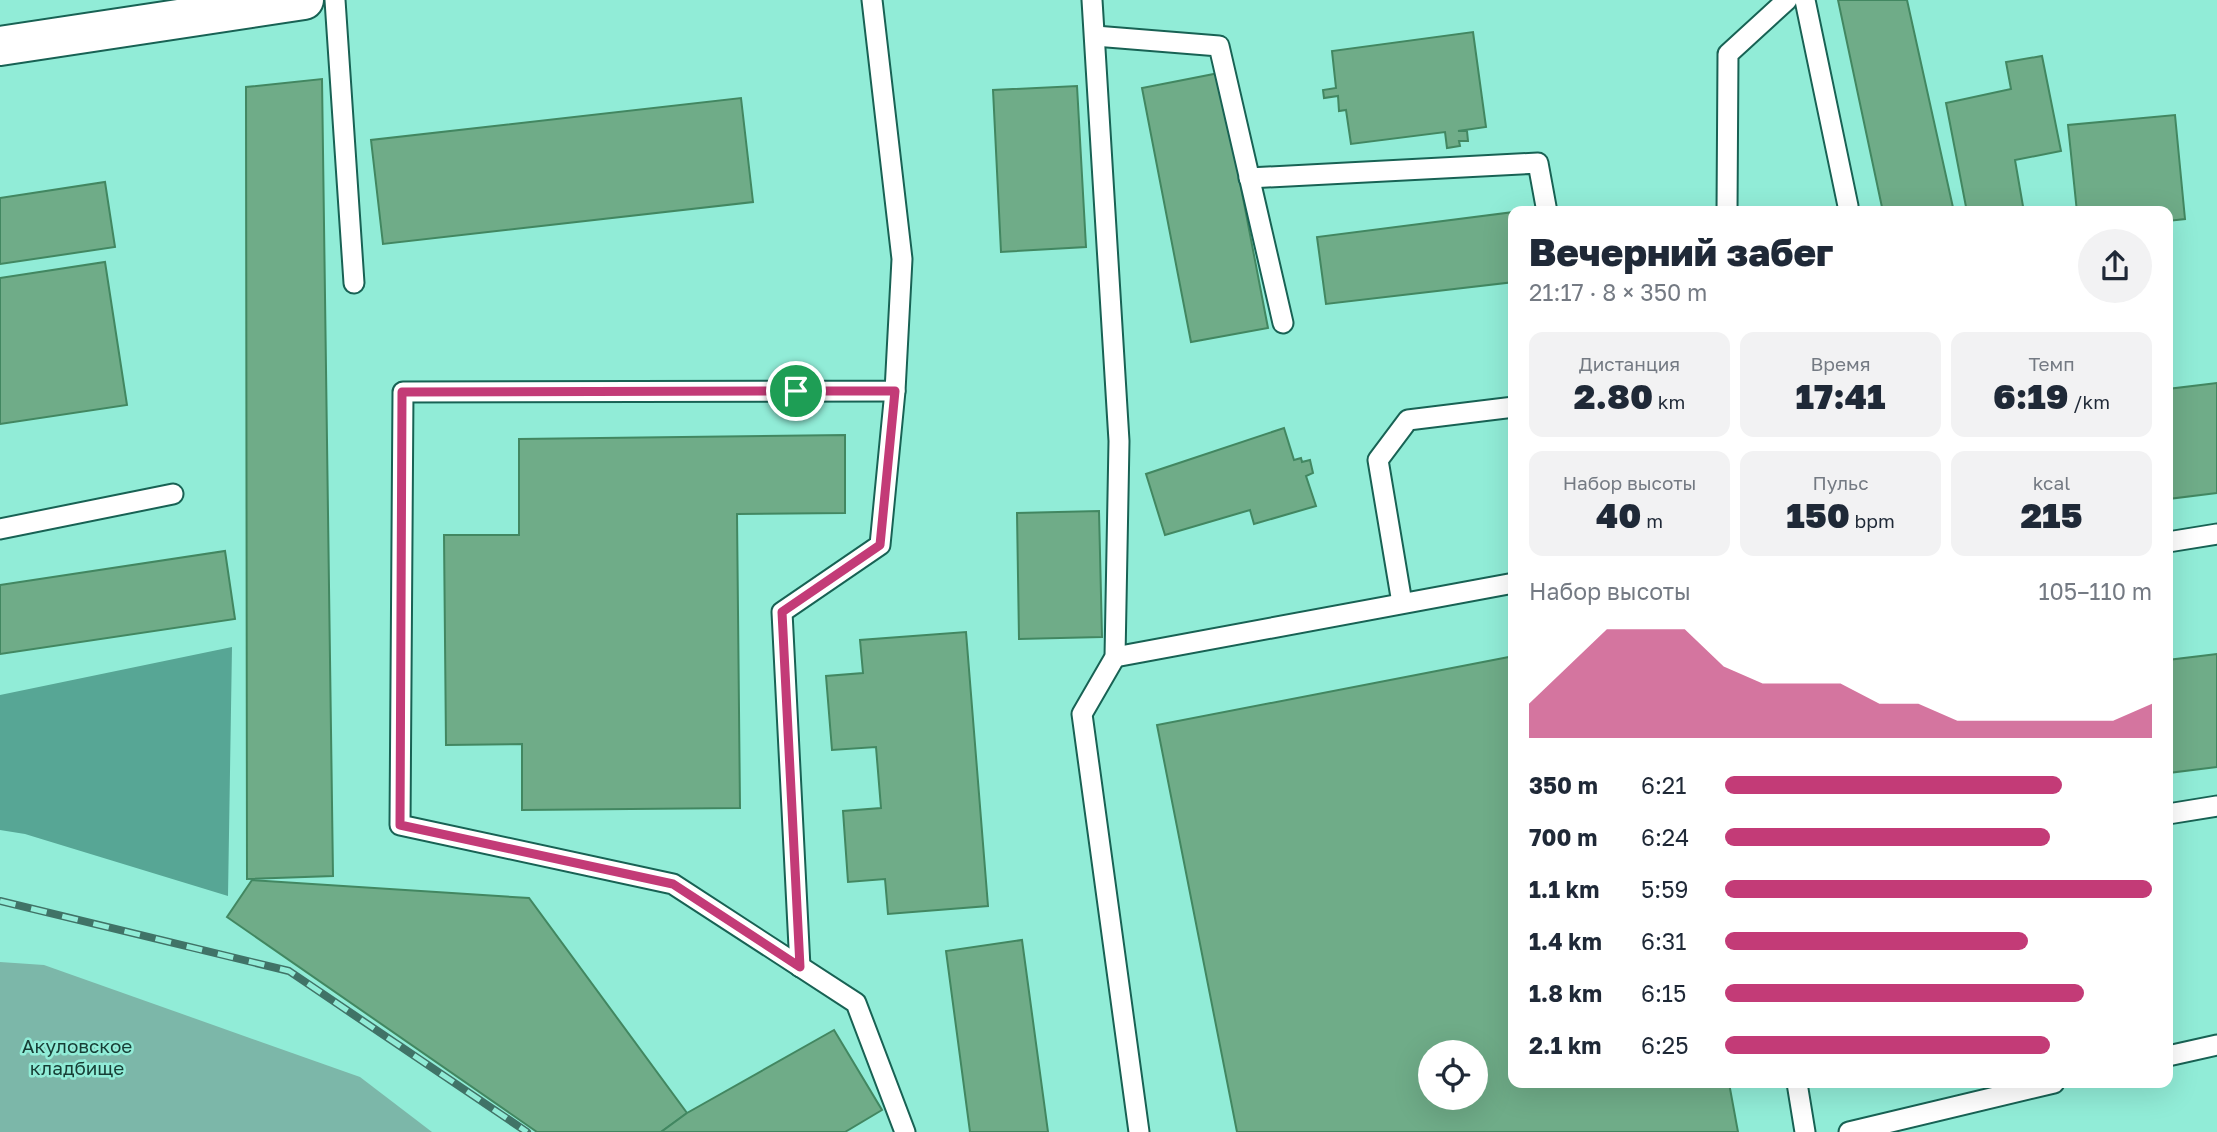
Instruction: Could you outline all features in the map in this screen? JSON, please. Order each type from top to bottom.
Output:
[{"type":"street","points":[[0,46],[304,0]]},
{"type":"lane","points":[[335,0],[354,282]]},
{"type":"lane","points":[[800,967],[782,612],[880,545],[895,391],[902,259],[872,0]]},
{"type":"lane","points":[[1092,0],[1119,440],[1115,657],[1082,714],[1139,1132]]},
{"type":"lane","points":[[1727,206],[1728,54],[1787,0]]},
{"type":"lane","points":[[1805,0],[1848,206]]},
{"type":"lane","points":[[1094,36],[1219,46],[1283,323]]},
{"type":"lane","points":[[1249,178],[1538,163],[1546,206]]},
{"type":"lane","points":[[895,391],[402,392],[400,825],[673,884],[856,1003],[905,1132]]},
{"type":"lane","points":[[1402,604],[1378,460],[1408,421],[1508,408]]},
{"type":"lane","points":[[0,529],[173,494]]},
{"type":"lane","points":[[2173,541],[2217,534]]},
{"type":"lane","points":[[1115,657],[1508,584]]},
{"type":"lane","points":[[2173,813],[2217,807]]},
{"type":"lane","points":[[2173,1055],[2217,1045]]},
{"type":"lane","points":[[1798,1088],[1805,1132]]},
{"type":"lane","points":[[1849,1132],[2033,1088]]},
{"type":"green space","name":"Акуловское кладбище","points":[[0,962],[44,965],[360,1077],[432,1132],[0,1132]]},
{"type":"shaded area","points":[[232,647],[228,896],[25,834],[0,830],[0,695]]},
{"type":"building","points":[[1838,0],[1907,0],[1953,206],[1882,206]]},
{"type":"building","points":[[1473,32],[1486,127],[1458,131],[1467,131],[1468,141],[1459,141],[1460,146],[1447,148],[1445,132],[1351,144],[1346,110],[1339,111],[1338,96],[1324,98],[1323,90],[1336,88],[1332,51]]},
{"type":"building","points":[[2042,56],[2061,151],[2015,160],[2023,206],[1966,206],[1946,103],[2011,89],[2006,62]]},
{"type":"building","points":[[1219,73],[1268,328],[1191,342],[1142,88]]},
{"type":"building","points":[[322,79],[333,876],[247,879],[246,87]]},
{"type":"building","points":[[1077,86],[1086,247],[1001,252],[993,90]]},
{"type":"building","points":[[741,98],[753,202],[383,244],[371,140]]},
{"type":"building","points":[[2175,115],[2185,219],[2173,220],[2173,206],[2076,206],[2068,125]]},
{"type":"building","points":[[105,182],[115,247],[0,264],[0,198]]},
{"type":"building","points":[[1508,213],[1508,283],[1326,304],[1317,237]]},
{"type":"building","points":[[105,262],[127,405],[0,424],[0,278]]},
{"type":"building","points":[[2217,383],[2217,493],[2173,498],[2173,388]]},
{"type":"building","points":[[1284,428],[1294,460],[1310,460],[1313,473],[1306,476],[1316,506],[1254,524],[1250,510],[1165,535],[1146,474]]},
{"type":"building","points":[[845,435],[845,513],[737,514],[740,808],[522,810],[522,744],[446,745],[444,535],[519,535],[519,439]]},
{"type":"building","points":[[1099,511],[1102,637],[1019,639],[1017,513]]},
{"type":"building","points":[[225,551],[235,619],[0,654],[0,585]]},
{"type":"building","points":[[966,632],[988,906],[888,914],[885,879],[848,882],[843,811],[881,808],[876,747],[832,750],[826,676],[863,673],[860,640]]},
{"type":"building","points":[[2217,654],[2217,767],[2173,772],[2173,659]]},
{"type":"building","points":[[1508,657],[1508,1088],[1730,1088],[1738,1132],[1237,1132],[1157,725]]},
{"type":"building","points":[[252,880],[529,898],[687,1113],[661,1132],[537,1132],[227,917]]},
{"type":"building","points":[[1022,940],[1048,1132],[970,1132],[946,951]]},
{"type":"building","points":[[834,1030],[882,1110],[845,1132],[661,1132],[687,1113]]},
{"type":"railway","points":[[0,901],[289,971],[527,1132]]},
{"type":"route","points":[[796,391],[895,391],[880,545],[782,612],[800,967],[673,884],[400,825],[402,392],[796,391]]}]
